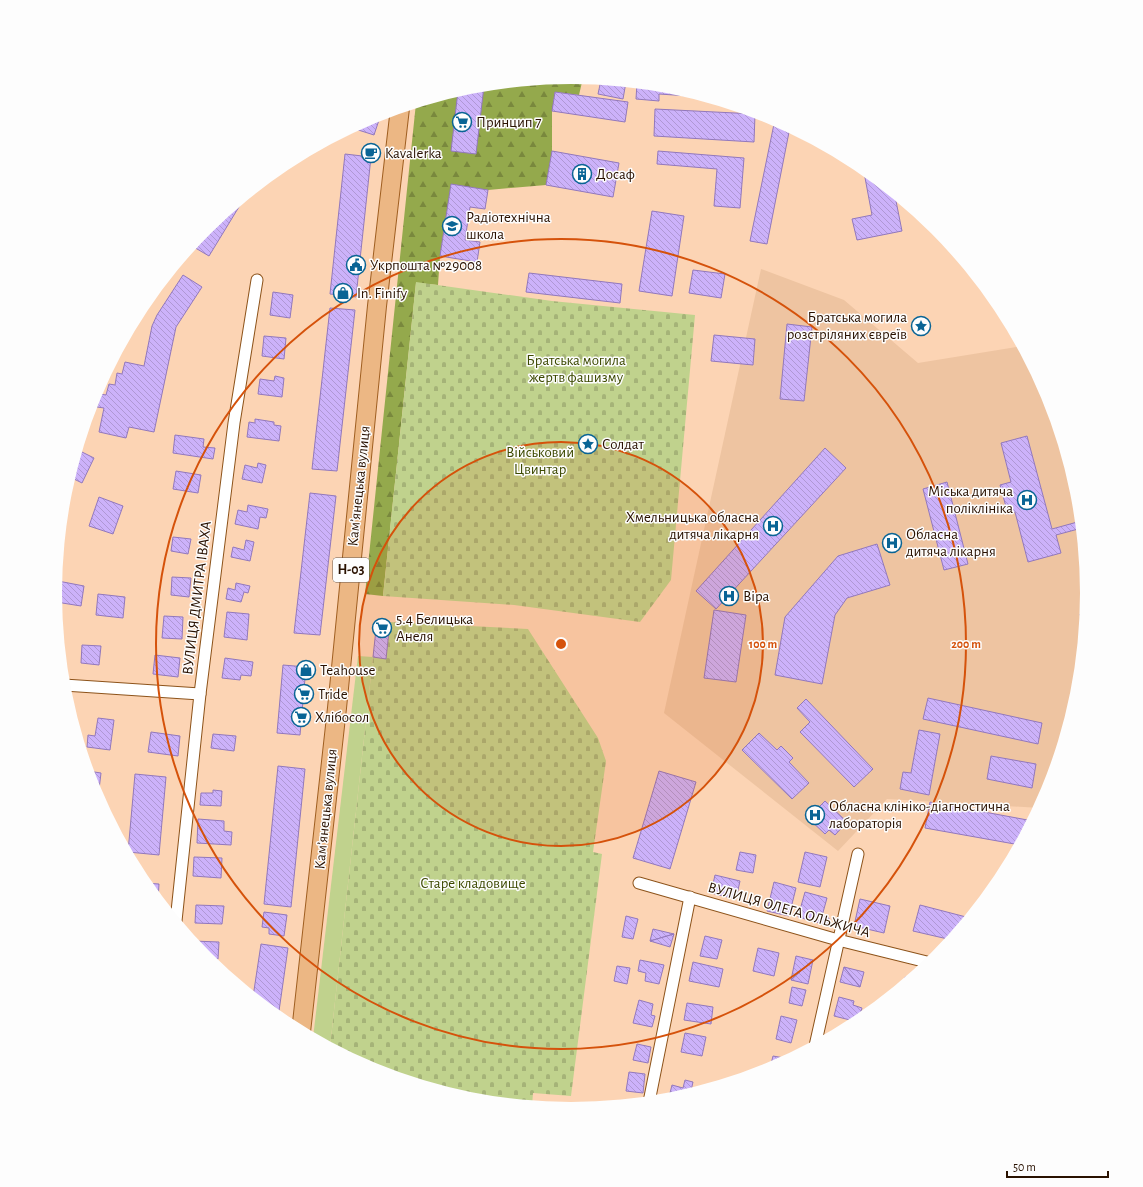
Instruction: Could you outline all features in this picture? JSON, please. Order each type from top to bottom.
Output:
[{"type":"main road","name":"Камʼянецька вулиця","points":[[302,1026],[337,708],[377,306],[399,114]]},
{"type":"street","name":"ВУЛИЦЯ ДМИТРА ІВАХА","points":[[177,915],[200,694],[234,423],[257,280]]},
{"type":"street","points":[[71,685],[200,694]]},
{"type":"street","points":[[816,1040],[858,854]]},
{"type":"street","name":"ВУЛИЦЯ ОЛЕГА ОЛЬЖИЧА","points":[[639,883],[838,940],[924,961]]},
{"type":"street","points":[[650,1097],[690,897]]},
{"type":"shaded area","name":"Обласна дитяча лікарня","points":[[761,269],[844,300],[918,363],[1017,347],[1042,399],[1064,462],[1077,527],[1080,560],[1080,627],[1077,660],[1071,693],[1064,725],[1054,757],[1033,808],[887,799],[838,851],[664,713]]},
{"type":"green space","points":[[582,84],[579,95],[555,92],[552,111],[552,151],[546,185],[488,190],[451,185],[440,256],[438,285],[416,283],[383,596],[365,594],[415,109],[440,101],[505,88],[538,85]]},
{"type":"green space","name":"Військовий Цвинтар","points":[[416,282],[552,301],[695,315],[671,580],[640,622],[514,605],[383,596]]},
{"type":"green space","name":"Старе кладовище","points":[[390,622],[528,629],[598,738],[606,761],[593,852],[602,854],[571,1096],[533,1093],[532,1101],[505,1099],[440,1086],[377,1064],[331,1042],[373,657],[386,658]]},
{"type":"green space","points":[[358,656],[373,657],[331,1042],[314,1033]]},
{"type":"building","points":[[600,85],[625,87],[623,99],[598,94]]},
{"type":"building","points":[[637,88],[676,95],[659,94],[659,101],[636,99]]},
{"type":"building","points":[[483,92],[476,154],[451,151],[457,97]]},
{"type":"building","points":[[555,92],[628,102],[625,122],[552,111]]},
{"type":"building","points":[[655,109],[741,113],[755,119],[754,142],[654,136]]},
{"type":"building","points":[[378,123],[374,135],[360,131]]},
{"type":"building","points":[[773,126],[789,133],[767,244],[750,241]]},
{"type":"building","name":"Досаф","points":[[552,151],[619,163],[613,197],[546,185]]},
{"type":"building","points":[[658,151],[744,158],[740,208],[714,206],[717,169],[657,164]]},
{"type":"building","points":[[345,154],[371,157],[356,297],[330,294]]},
{"type":"building","points":[[865,177],[896,201],[902,231],[857,240],[852,219],[872,215]]},
{"type":"building","points":[[451,184],[488,190],[485,209],[470,207],[465,240],[480,242],[477,262],[440,256]]},
{"type":"building","points":[[238,208],[209,256],[197,249]]},
{"type":"building","points":[[652,211],[684,216],[672,296],[639,291]]},
{"type":"building","points":[[693,270],[725,274],[721,298],[689,293]]},
{"type":"building","points":[[529,273],[622,284],[620,303],[526,292]]},
{"type":"building","points":[[183,275],[202,287],[176,327],[154,432],[129,427],[126,438],[99,432],[104,408],[98,407],[103,395],[106,395],[109,384],[115,385],[117,373],[122,374],[125,362],[144,366],[152,326],[157,315]]},
{"type":"building","points":[[273,292],[293,295],[290,318],[270,315]]},
{"type":"building","points":[[330,308],[355,310],[337,471],[312,469]]},
{"type":"building","points":[[787,324],[812,327],[804,401],[780,399]]},
{"type":"building","points":[[714,335],[755,339],[753,365],[711,361]]},
{"type":"building","points":[[264,336],[286,338],[284,359],[262,356]]},
{"type":"building","points":[[275,376],[284,378],[282,397],[258,394],[260,379],[274,381]]},
{"type":"building","points":[[255,419],[274,422],[274,425],[281,426],[279,441],[247,437],[249,422],[255,423]]},
{"type":"building","points":[[175,435],[204,439],[203,447],[215,448],[213,459],[173,453]]},
{"type":"building","points":[[1027,436],[1052,529],[1076,522],[1077,529],[1056,535],[1061,553],[1028,562],[1015,512],[1008,514],[1000,485],[1011,482],[1001,443]]},
{"type":"building","points":[[825,448],[846,468],[716,609],[696,591]]},
{"type":"building","points":[[82,452],[94,458],[82,483],[75,480]]},
{"type":"building","points":[[258,463],[266,465],[262,483],[242,479],[245,465],[257,468]]},
{"type":"building","points":[[176,471],[201,475],[198,493],[173,489]]},
{"type":"building","points":[[947,482],[968,564],[944,570],[923,489]]},
{"type":"building","points":[[310,493],[336,496],[320,635],[294,633]]},
{"type":"building","points":[[99,497],[123,506],[113,534],[89,526]]},
{"type":"building","points":[[248,505],[268,509],[266,518],[260,517],[258,529],[235,524],[238,510],[247,512]]},
{"type":"building","points":[[173,537],[191,539],[188,554],[171,551]]},
{"type":"building","points":[[246,540],[254,542],[250,561],[231,557],[233,547],[244,550]]},
{"type":"building","points":[[877,544],[890,585],[847,598],[835,615],[822,684],[775,675],[785,617],[838,556]]},
{"type":"building","points":[[172,577],[191,578],[189,597],[171,595]]},
{"type":"building","points":[[62,582],[84,586],[81,606],[62,603]]},
{"type":"building","points":[[236,583],[250,586],[248,593],[244,592],[241,602],[226,599],[228,588],[235,590]]},
{"type":"building","points":[[98,594],[125,597],[123,618],[96,615]]},
{"type":"building","points":[[714,610],[746,615],[736,682],[704,678]]},
{"type":"building","points":[[227,612],[249,614],[247,640],[224,637]]},
{"type":"building","points":[[164,616],[183,617],[182,639],[162,638]]},
{"type":"building","points":[[377,620],[390,622],[386,659],[373,657]]},
{"type":"building","points":[[82,645],[101,646],[99,665],[81,663]]},
{"type":"building","points":[[155,655],[180,658],[178,677],[153,674]]},
{"type":"building","points":[[225,658],[253,662],[251,676],[241,675],[240,680],[222,678]]},
{"type":"building","points":[[283,665],[306,667],[300,735],[277,733]]},
{"type":"building","points":[[928,698],[1042,723],[1038,744],[923,719]]},
{"type":"building","points":[[806,699],[873,769],[854,787],[800,732],[810,722],[797,708]]},
{"type":"building","points":[[98,718],[114,720],[110,750],[87,747],[88,735],[95,736]]},
{"type":"building","points":[[919,730],[940,734],[929,795],[900,789],[903,772],[911,773]]},
{"type":"building","points":[[151,732],[180,736],[178,756],[148,752]]},
{"type":"building","points":[[759,733],[777,750],[781,746],[793,758],[789,762],[809,783],[792,799],[742,750]]},
{"type":"building","points":[[213,734],[236,736],[234,751],[211,748]]},
{"type":"building","points":[[991,756],[1036,764],[1032,788],[987,779]]},
{"type":"building","points":[[278,766],[305,769],[291,907],[264,904]]},
{"type":"building","points":[[659,771],[696,782],[670,869],[633,858]]},
{"type":"building","points":[[95,772],[101,773],[100,784]]},
{"type":"building","points":[[135,774],[166,777],[159,855],[133,852],[129,845]]},
{"type":"building","points":[[213,790],[222,791],[221,806],[200,805],[201,793],[213,793]]},
{"type":"building","points":[[825,801],[847,822],[835,835],[829,830],[825,834],[808,818]]},
{"type":"building","points":[[930,802],[1027,820],[1015,844],[925,828]]},
{"type":"building","points":[[198,819],[224,821],[224,831],[232,832],[231,845],[197,843]]},
{"type":"building","points":[[740,852],[756,855],[753,873],[736,870]]},
{"type":"building","points":[[805,852],[827,857],[820,887],[798,882]]},
{"type":"building","points":[[194,857],[222,858],[221,878],[193,876]]},
{"type":"building","points":[[715,875],[740,881],[736,899],[711,893]]},
{"type":"building","points":[[774,882],[796,888],[789,916],[767,911]]},
{"type":"building","points":[[153,884],[159,884],[159,892]]},
{"type":"building","points":[[805,892],[827,898],[822,916],[829,918],[827,925],[798,917]]},
{"type":"building","points":[[860,899],[890,906],[884,933],[854,926]]},
{"type":"building","points":[[196,905],[224,906],[222,924],[195,923]]},
{"type":"building","points":[[920,905],[965,917],[946,939],[913,931]]},
{"type":"building","points":[[264,912],[287,915],[284,936],[269,934],[269,928],[262,927]]},
{"type":"building","points":[[626,916],[638,919],[633,939],[622,937]]},
{"type":"building","points":[[653,929],[674,934],[650,941]]},
{"type":"building","points":[[674,934],[670,947],[650,941]]},
{"type":"building","points":[[705,936],[722,940],[717,959],[700,956]]},
{"type":"building","points":[[199,941],[219,942],[218,959],[211,954]]},
{"type":"building","points":[[261,944],[288,948],[279,1011],[254,992]]},
{"type":"building","points":[[758,948],[779,953],[774,976],[753,971]]},
{"type":"building","points":[[796,956],[813,960],[791,980]]},
{"type":"building","points":[[640,960],[664,965],[659,984],[645,981],[646,973],[638,971]]},
{"type":"building","points":[[813,960],[808,984],[791,980]]},
{"type":"building","points":[[693,962],[723,969],[719,987],[689,981]]},
{"type":"building","points":[[617,966],[630,968],[627,984],[614,981]]},
{"type":"building","points":[[844,967],[860,987],[840,982]]},
{"type":"building","points":[[844,967],[864,972],[860,987]]},
{"type":"building","points":[[792,987],[806,990],[802,1006],[789,1003]]},
{"type":"building","points":[[839,997],[854,1001],[853,1005],[862,1008],[861,1013],[850,1020],[834,1016]]},
{"type":"building","points":[[639,1000],[653,1004],[651,1015],[655,1016],[652,1027],[633,1023]]},
{"type":"building","points":[[687,1003],[713,1007],[711,1024],[684,1020]]},
{"type":"building","points":[[781,1016],[797,1020],[791,1043],[776,1039]]},
{"type":"building","points":[[685,1033],[706,1037],[702,1056],[681,1052]]},
{"type":"building","points":[[637,1044],[651,1047],[648,1063],[633,1060]]},
{"type":"building","points":[[773,1056],[781,1057],[772,1061]]},
{"type":"building","points":[[629,1072],[645,1074],[643,1093],[626,1091]]},
{"type":"building","points":[[685,1080],[693,1082],[691,1089],[670,1093],[672,1085],[683,1088]]},
{"type":"place","name":"Принцип 7","points":[[462,122]]},
{"type":"place","name":"Kavalerka","points":[[371,153]]},
{"type":"place","name":"Досаф","points":[[582,174]]},
{"type":"place","name":"Радіотехнічна школа","points":[[452,226]]},
{"type":"place","name":"Укрпошта №29008","points":[[356,265]]},
{"type":"place","name":"In. Finify","points":[[343,293]]},
{"type":"place","name":"Братська могила розстріляних євреїв","points":[[921,326]]},
{"type":"place","name":"Солдат","points":[[588,444]]},
{"type":"place","name":"Міська дитяча поліклініка","points":[[1027,500]]},
{"type":"place","name":"Хмельницька обласна дитяча лікарня","points":[[773,526]]},
{"type":"place","name":"Обласна дитяча лікарня","points":[[892,543]]},
{"type":"place","name":"Віра","points":[[729,596]]},
{"type":"place","name":"5.4 Белицька Анеля","points":[[382,628]]},
{"type":"place","name":"Teahouse","points":[[306,670]]},
{"type":"place","name":"Tride","points":[[304,694]]},
{"type":"place","name":"Хлібосол","points":[[301,717]]},
{"type":"place","name":"Обласна клініко-діагностична лабораторія","points":[[815,815]]},
{"type":"park label","name":"Братська могила жертв фашизму","points":[[576,368]]}]
